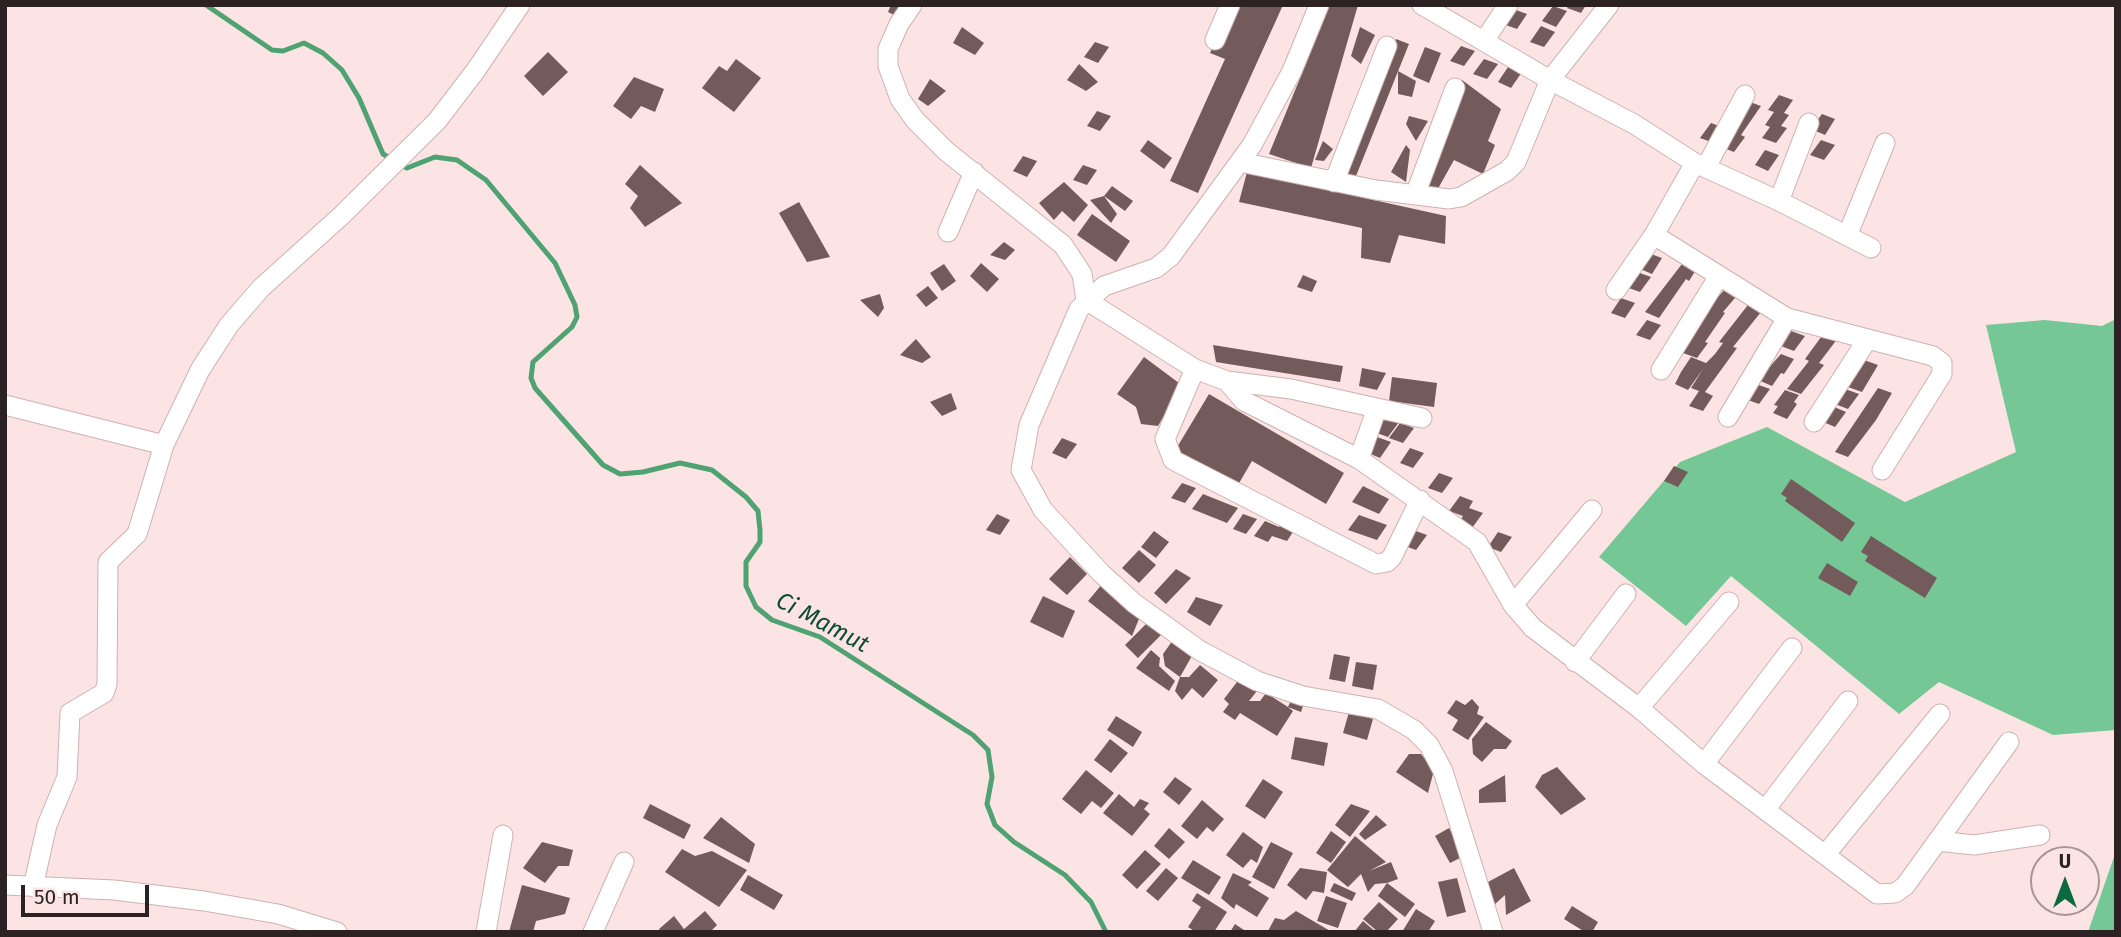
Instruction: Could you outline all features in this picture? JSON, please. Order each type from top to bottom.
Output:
[{"type":"street","points":[[33,887],[47,825],[67,777],[69,713],[104,693],[107,684],[108,562],[137,534],[163,445],[200,370],[229,325],[261,288],[437,121],[476,71],[520,5]]},
{"type":"street","points":[[912,5],[899,24],[888,49],[888,66],[894,83],[915,120],[946,151],[1063,245],[1082,274],[1086,300],[1195,369],[1227,382],[1292,389],[1422,418]]},
{"type":"street","points":[[1215,40],[1230,5]]},
{"type":"street","points":[[1319,5],[1292,71],[1240,162],[1168,259],[1150,271],[1113,281],[1086,300],[1056,356],[1029,425],[1021,470],[1025,484],[1043,510],[1101,573],[1133,603],[1199,650],[1257,681],[1303,696],[1377,709],[1414,730],[1429,745],[1443,771],[1493,932]]},
{"type":"street","points":[[1422,5],[1550,80],[1634,124],[1701,165],[1871,248]]},
{"type":"street","points":[[1485,41],[1508,5]]},
{"type":"street","points":[[1240,162],[1334,182],[1415,195],[1449,200],[1461,197],[1513,167],[1550,80],[1609,5]]},
{"type":"street","points":[[1334,182],[1387,46]]},
{"type":"street","points":[[1415,195],[1455,88]]},
{"type":"street","points":[[1616,290],[1701,165],[1745,94]]},
{"type":"street","points":[[1779,201],[1809,123]]},
{"type":"street","points":[[1847,236],[1885,143]]},
{"type":"street","points":[[948,232],[974,172]]},
{"type":"street","points":[[1654,235],[1787,318],[1940,360],[1943,370],[1882,470]]},
{"type":"street","points":[[1661,370],[1719,276]]},
{"type":"street","points":[[1728,417],[1787,318]]},
{"type":"street","points":[[1814,422],[1867,340]]},
{"type":"street","points":[[1195,369],[1165,439],[1173,460],[1376,564],[1387,562],[1392,557],[1420,500]]},
{"type":"street","points":[[1227,382],[1244,401],[1359,459],[1477,542],[1513,605],[1533,628],[1639,708],[1704,764],[1877,894],[1885,895],[1905,886],[2009,742]]},
{"type":"street","points":[[5,405],[163,445]]},
{"type":"street","points":[[1359,459],[1377,408]]},
{"type":"street","points":[[1513,605],[1592,510]]},
{"type":"street","points":[[1575,662],[1626,594]]},
{"type":"street","points":[[1639,708],[1729,602]]},
{"type":"street","points":[[1704,764],[1793,648]]},
{"type":"street","points":[[1765,810],[1848,701]]},
{"type":"street","points":[[1825,855],[1940,714]]},
{"type":"street","points":[[486,932],[503,835]]},
{"type":"street","points":[[1938,841],[1974,845],[2040,835]]},
{"type":"street","points":[[593,932],[624,863]]},
{"type":"street","points":[[5,885],[114,890],[204,901],[268,912],[337,932]]},
{"type":"green space","points":[[2116,319],[2116,730],[2053,735],[1939,682],[1899,714],[1731,576],[1686,626],[1599,557],[1680,462],[1767,427],[1905,502],[2016,452],[1986,325],[2045,320],[2102,326]]},
{"type":"green space","points":[[2116,851],[2116,932],[2088,932],[2094,916],[2100,916],[2100,897]]},
{"type":"building","points":[[891,5],[904,5],[898,17],[888,12]]},
{"type":"building","points":[[1232,5],[1283,5],[1198,193],[1170,181],[1225,59],[1210,53]]},
{"type":"building","points":[[1330,5],[1358,5],[1311,168],[1269,154]]},
{"type":"building","points":[[1569,5],[1586,5],[1581,13],[1567,8]]},
{"type":"building","points":[[1553,6],[1567,11],[1556,27],[1542,21]]},
{"type":"building","points":[[1513,9],[1527,14],[1517,29],[1503,24]]},
{"type":"building","points":[[1541,26],[1555,32],[1544,47],[1530,42]]},
{"type":"building","points":[[962,27],[984,43],[975,55],[953,43]]},
{"type":"building","points":[[1360,27],[1375,35],[1361,64],[1351,56]]},
{"type":"building","points":[[1396,39],[1409,44],[1354,181],[1341,176]]},
{"type":"building","points":[[1095,42],[1109,47],[1098,63],[1084,57]]},
{"type":"building","points":[[1461,46],[1475,51],[1464,66],[1450,61]]},
{"type":"building","points":[[1425,47],[1441,53],[1429,83],[1413,76]]},
{"type":"building","points":[[548,52],[568,72],[543,96],[524,76]]},
{"type":"building","points":[[736,59],[761,78],[734,112],[702,88],[719,66],[727,71]]},
{"type":"building","points":[[1484,59],[1498,64],[1487,79],[1473,74]]},
{"type":"building","points":[[1079,64],[1098,82],[1086,91],[1067,80]]},
{"type":"building","points":[[1508,67],[1522,72],[1511,88],[1498,82]]},
{"type":"building","points":[[1398,71],[1416,81],[1412,97],[1398,94]]},
{"type":"building","points":[[634,77],[664,89],[655,112],[641,106],[631,119],[613,106]]},
{"type":"building","points":[[930,79],[946,91],[928,106],[918,99]]},
{"type":"building","points":[[1462,80],[1501,109],[1488,141],[1495,145],[1483,174],[1454,160],[1435,194],[1420,190]]},
{"type":"building","points":[[1779,95],[1793,100],[1784,113],[1789,115],[1781,126],[1787,128],[1776,143],[1762,138],[1770,127],[1765,125],[1774,112],[1768,110]]},
{"type":"building","points":[[1747,101],[1761,106],[1741,135],[1745,137],[1734,152],[1721,147]]},
{"type":"building","points":[[1097,111],[1111,116],[1100,131],[1087,126]]},
{"type":"building","points":[[1822,114],[1835,119],[1825,135],[1811,129]]},
{"type":"building","points":[[1409,116],[1428,121],[1416,141],[1406,124]]},
{"type":"building","points":[[1711,123],[1725,128],[1714,143],[1700,138]]},
{"type":"building","points":[[1148,140],[1172,158],[1164,169],[1140,151]]},
{"type":"building","points":[[1821,140],[1835,145],[1824,160],[1810,155]]},
{"type":"building","points":[[1323,141],[1333,149],[1324,161],[1315,160]]},
{"type":"building","points":[[1406,145],[1410,150],[1406,182],[1391,172]]},
{"type":"building","points":[[1765,150],[1779,155],[1768,171],[1755,165]]},
{"type":"building","points":[[1023,156],[1037,161],[1027,177],[1013,171]]},
{"type":"building","points":[[640,165],[682,203],[645,227],[630,208],[638,196],[625,184]]},
{"type":"building","points":[[1083,165],[1097,170],[1087,185],[1073,180]]},
{"type":"building","points":[[1247,172],[1446,216],[1445,244],[1399,235],[1390,263],[1361,258],[1362,228],[1239,202]]},
{"type":"building","points":[[1064,182],[1088,205],[1074,222],[1062,211],[1054,220],[1039,203]]},
{"type":"building","points":[[1112,186],[1133,201],[1125,211],[1104,196]]},
{"type":"building","points":[[1104,196],[1117,214],[1111,223],[1090,200]]},
{"type":"building","points":[[799,202],[830,257],[807,262],[779,213]]},
{"type":"building","points":[[1092,214],[1130,241],[1116,262],[1077,235]]},
{"type":"building","points":[[1004,242],[1015,250],[1005,260],[990,255]]},
{"type":"building","points":[[1648,253],[1662,258],[1652,274],[1638,268]]},
{"type":"building","points":[[1685,260],[1699,265],[1689,281],[1686,279],[1659,318],[1645,312]]},
{"type":"building","points":[[981,263],[999,279],[987,292],[970,276]]},
{"type":"building","points":[[944,264],[956,281],[942,291],[930,273]]},
{"type":"building","points":[[1637,272],[1651,277],[1640,292],[1626,287]]},
{"type":"building","points":[[1303,275],[1317,281],[1312,292],[1297,287]]},
{"type":"building","points":[[928,286],[938,298],[926,307],[916,295]]},
{"type":"building","points":[[1727,287],[1740,292],[1723,312],[1725,313],[1705,342],[1708,343],[1697,358],[1683,353],[1710,310],[1707,309]]},
{"type":"building","points":[[880,294],[884,308],[878,317],[860,300]]},
{"type":"building","points":[[1621,298],[1635,303],[1625,318],[1611,313]]},
{"type":"building","points":[[1751,301],[1765,307],[1733,347],[1737,348],[1705,392],[1713,396],[1703,411],[1689,406],[1699,391],[1691,388],[1703,369],[1688,390],[1675,384],[1681,372],[1691,357],[1706,363],[1715,354],[1723,343],[1719,342]]},
{"type":"building","points":[[1647,320],[1661,325],[1650,340],[1636,335]]},
{"type":"building","points":[[1791,331],[1805,336],[1794,351],[1781,346]]},
{"type":"building","points":[[1824,333],[1838,338],[1819,363],[1824,365],[1801,394],[1787,389],[1809,361],[1805,359]]},
{"type":"building","points":[[916,339],[931,357],[922,363],[900,355]]},
{"type":"building","points":[[1213,345],[1343,366],[1340,382],[1216,362]]},
{"type":"building","points":[[1781,354],[1794,359],[1784,374],[1781,373],[1772,386],[1758,380]]},
{"type":"building","points":[[1144,357],[1179,383],[1175,397],[1158,426],[1141,424],[1136,407],[1117,394]]},
{"type":"building","points":[[1864,360],[1878,365],[1862,392],[1848,387]]},
{"type":"building","points":[[1362,368],[1386,373],[1377,390],[1359,386]]},
{"type":"building","points":[[1392,377],[1437,383],[1434,407],[1389,401]]},
{"type":"building","points":[[1756,384],[1770,389],[1759,404],[1745,399]]},
{"type":"building","points":[[1878,388],[1892,393],[1876,420],[1848,457],[1835,452]]},
{"type":"building","points":[[1845,389],[1859,394],[1848,409],[1835,404]]},
{"type":"building","points":[[1785,390],[1799,395],[1794,402],[1797,404],[1787,419],[1773,413],[1778,406],[1774,405]]},
{"type":"building","points":[[951,393],[957,409],[942,416],[930,402]]},
{"type":"building","points":[[1209,394],[1344,473],[1326,504],[1252,461],[1235,490],[1173,454]]},
{"type":"building","points":[[1832,406],[1846,412],[1835,427],[1821,421]]},
{"type":"building","points":[[1385,417],[1399,422],[1388,437],[1374,432]]},
{"type":"building","points":[[1400,423],[1414,428],[1403,443],[1389,438]]},
{"type":"building","points":[[1377,437],[1391,442],[1380,458],[1366,452]]},
{"type":"building","points":[[1062,438],[1077,444],[1066,459],[1052,453]]},
{"type":"building","points":[[1410,448],[1424,453],[1413,468],[1400,463]]},
{"type":"building","points":[[1674,466],[1688,472],[1678,487],[1664,481]]},
{"type":"building","points":[[1439,473],[1453,478],[1442,493],[1428,488]]},
{"type":"building","points":[[1791,479],[1855,523],[1842,542],[1785,501],[1787,498],[1781,494]]},
{"type":"building","points":[[1182,483],[1196,488],[1185,503],[1171,498]]},
{"type":"building","points":[[1363,486],[1389,499],[1379,514],[1352,502]]},
{"type":"building","points":[[1203,494],[1238,508],[1227,523],[1192,509]]},
{"type":"building","points":[[1460,496],[1473,501],[1469,508],[1483,513],[1472,528],[1460,521],[1463,516],[1449,511]]},
{"type":"building","points":[[997,514],[1010,520],[1000,535],[986,530]]},
{"type":"building","points":[[1243,514],[1257,519],[1246,534],[1233,529]]},
{"type":"building","points":[[1359,515],[1387,525],[1377,540],[1348,530]]},
{"type":"building","points":[[1265,521],[1279,527],[1284,521],[1297,526],[1287,541],[1272,536],[1268,542],[1254,536]]},
{"type":"building","points":[[1413,530],[1427,535],[1416,550],[1402,545]]},
{"type":"building","points":[[1154,531],[1169,542],[1156,558],[1141,547]]},
{"type":"building","points":[[1498,532],[1512,537],[1501,552],[1488,547]]},
{"type":"building","points":[[1871,536],[1937,578],[1925,598],[1865,561],[1868,556],[1861,552]]},
{"type":"building","points":[[1139,550],[1156,565],[1139,583],[1122,568]]},
{"type":"building","points":[[1070,557],[1087,574],[1067,595],[1049,579]]},
{"type":"building","points":[[1827,563],[1858,582],[1850,596],[1818,578]]},
{"type":"building","points":[[1176,569],[1191,578],[1166,604],[1154,593]]},
{"type":"building","points":[[1103,583],[1141,614],[1132,636],[1088,601]]},
{"type":"building","points":[[1043,596],[1075,611],[1063,638],[1030,622]]},
{"type":"building","points":[[1196,597],[1223,605],[1210,626],[1187,612]]},
{"type":"building","points":[[1149,621],[1162,634],[1138,658],[1125,645]]},
{"type":"building","points":[[1173,640],[1193,654],[1180,677],[1165,666],[1163,654]]},
{"type":"building","points":[[1151,650],[1160,658],[1159,666],[1175,681],[1169,691],[1136,668]]},
{"type":"building","points":[[1334,654],[1350,657],[1345,682],[1329,679]]},
{"type":"building","points":[[1356,662],[1377,665],[1373,690],[1352,686]]},
{"type":"building","points":[[1200,665],[1218,680],[1203,698],[1192,688],[1182,700],[1175,691],[1180,677],[1189,677]]},
{"type":"building","points":[[1240,678],[1257,691],[1249,701],[1260,701],[1266,693],[1293,711],[1277,736],[1240,713],[1235,720],[1223,712],[1229,704],[1224,699]]},
{"type":"building","points":[[1292,698],[1304,703],[1301,712],[1288,707]]},
{"type":"building","points":[[1472,699],[1479,707],[1477,714],[1484,717],[1468,740],[1452,730],[1458,720],[1447,713],[1456,700],[1465,705]]},
{"type":"building","points":[[1349,712],[1373,719],[1367,740],[1343,733]]},
{"type":"building","points":[[1116,716],[1142,732],[1133,747],[1107,730]]},
{"type":"building","points":[[1486,722],[1512,741],[1506,749],[1494,749],[1482,762],[1473,754],[1472,739]]},
{"type":"building","points":[[1295,737],[1328,743],[1324,766],[1291,759]]},
{"type":"building","points":[[1110,739],[1128,753],[1111,773],[1094,760]]},
{"type":"building","points":[[1409,754],[1421,754],[1434,770],[1428,793],[1396,772]]},
{"type":"building","points":[[1557,767],[1586,799],[1561,815],[1535,787],[1542,775]]},
{"type":"building","points":[[1086,770],[1114,793],[1101,808],[1092,801],[1081,814],[1062,799]]},
{"type":"building","points":[[1505,775],[1506,802],[1479,803],[1479,790]]},
{"type":"building","points":[[1175,777],[1192,789],[1179,805],[1163,792]]},
{"type":"building","points":[[1263,779],[1283,792],[1265,819],[1245,806]]},
{"type":"building","points":[[1119,794],[1134,807],[1140,799],[1149,803],[1144,809],[1150,814],[1132,836],[1103,813]]},
{"type":"building","points":[[1202,800],[1224,819],[1213,832],[1207,827],[1197,839],[1181,826]]},
{"type":"building","points":[[650,804],[691,825],[684,839],[643,818]]},
{"type":"building","points":[[1351,804],[1370,811],[1350,837],[1335,825]]},
{"type":"building","points":[[1376,815],[1387,825],[1365,840],[1359,834]]},
{"type":"building","points":[[721,817],[755,844],[749,863],[703,838]]},
{"type":"building","points":[[1169,828],[1185,842],[1169,859],[1154,846]]},
{"type":"building","points":[[1449,828],[1464,856],[1450,863],[1435,836]]},
{"type":"building","points":[[1331,831],[1346,842],[1331,863],[1316,853]]},
{"type":"building","points":[[1243,832],[1263,847],[1257,863],[1251,859],[1243,868],[1226,855]]},
{"type":"building","points":[[1355,836],[1386,862],[1369,871],[1391,862],[1398,879],[1375,884],[1368,892],[1361,874],[1348,887],[1327,870]]},
{"type":"building","points":[[542,842],[573,850],[569,866],[558,866],[545,883],[523,868]]},
{"type":"building","points":[[1271,842],[1293,853],[1274,889],[1252,877]]},
{"type":"building","points":[[682,849],[695,856],[712,851],[747,870],[719,907],[665,872]]},
{"type":"building","points":[[1145,850],[1161,864],[1137,889],[1122,875]]},
{"type":"building","points":[[1193,860],[1221,877],[1209,895],[1181,878]]},
{"type":"building","points":[[1166,868],[1178,878],[1158,901],[1146,891]]},
{"type":"building","points":[[1300,868],[1327,872],[1324,893],[1313,891],[1306,900],[1287,885]]},
{"type":"building","points":[[1514,868],[1531,901],[1506,915],[1505,895],[1494,905],[1488,882]]},
{"type":"building","points":[[1233,873],[1252,882],[1248,885],[1269,898],[1257,917],[1236,904],[1234,909],[1221,898]]},
{"type":"building","points":[[748,875],[783,895],[774,910],[740,890]]},
{"type":"building","points":[[1457,878],[1466,912],[1447,917],[1438,882]]},
{"type":"building","points":[[1334,883],[1356,893],[1352,901],[1330,891]]},
{"type":"building","points":[[1387,883],[1415,904],[1405,917],[1378,896]]},
{"type":"building","points":[[522,885],[570,898],[565,914],[536,921],[533,932],[509,932]]},
{"type":"building","points":[[1197,893],[1227,912],[1214,932],[1196,932],[1188,927],[1201,907],[1192,901]]},
{"type":"building","points":[[1326,896],[1347,903],[1338,928],[1317,921]]},
{"type":"building","points":[[1379,902],[1398,919],[1386,932],[1378,932],[1363,919]]},
{"type":"building","points":[[1572,906],[1598,922],[1592,932],[1585,932],[1564,919]]},
{"type":"building","points":[[1416,909],[1435,921],[1428,932],[1402,932]]},
{"type":"building","points":[[705,911],[717,925],[710,932],[661,932],[659,929],[674,916],[684,929]]},
{"type":"building","points":[[1296,911],[1332,932],[1268,931],[1275,918],[1284,920]]},
{"type":"building","points":[[1363,921],[1376,932],[1354,932]]},
{"type":"building","points":[[1235,924],[1247,932],[1230,932]]},
{"type":"waterway","name":"Ci Mamut","points":[[206,5],[272,50],[283,51],[304,43],[323,53],[342,70],[359,98],[383,154],[407,168],[435,157],[457,160],[486,180],[555,263],[575,305],[577,317],[572,327],[533,362],[531,378],[535,388],[603,465],[620,474],[643,472],[680,463],[712,470],[746,497],[758,511],[760,530],[760,542],[746,562],[746,586],[756,607],[772,620],[820,637],[973,735],[988,750],[992,777],[987,804],[995,825],[1014,842],[1065,875],[1091,902],[1106,932]]}]
